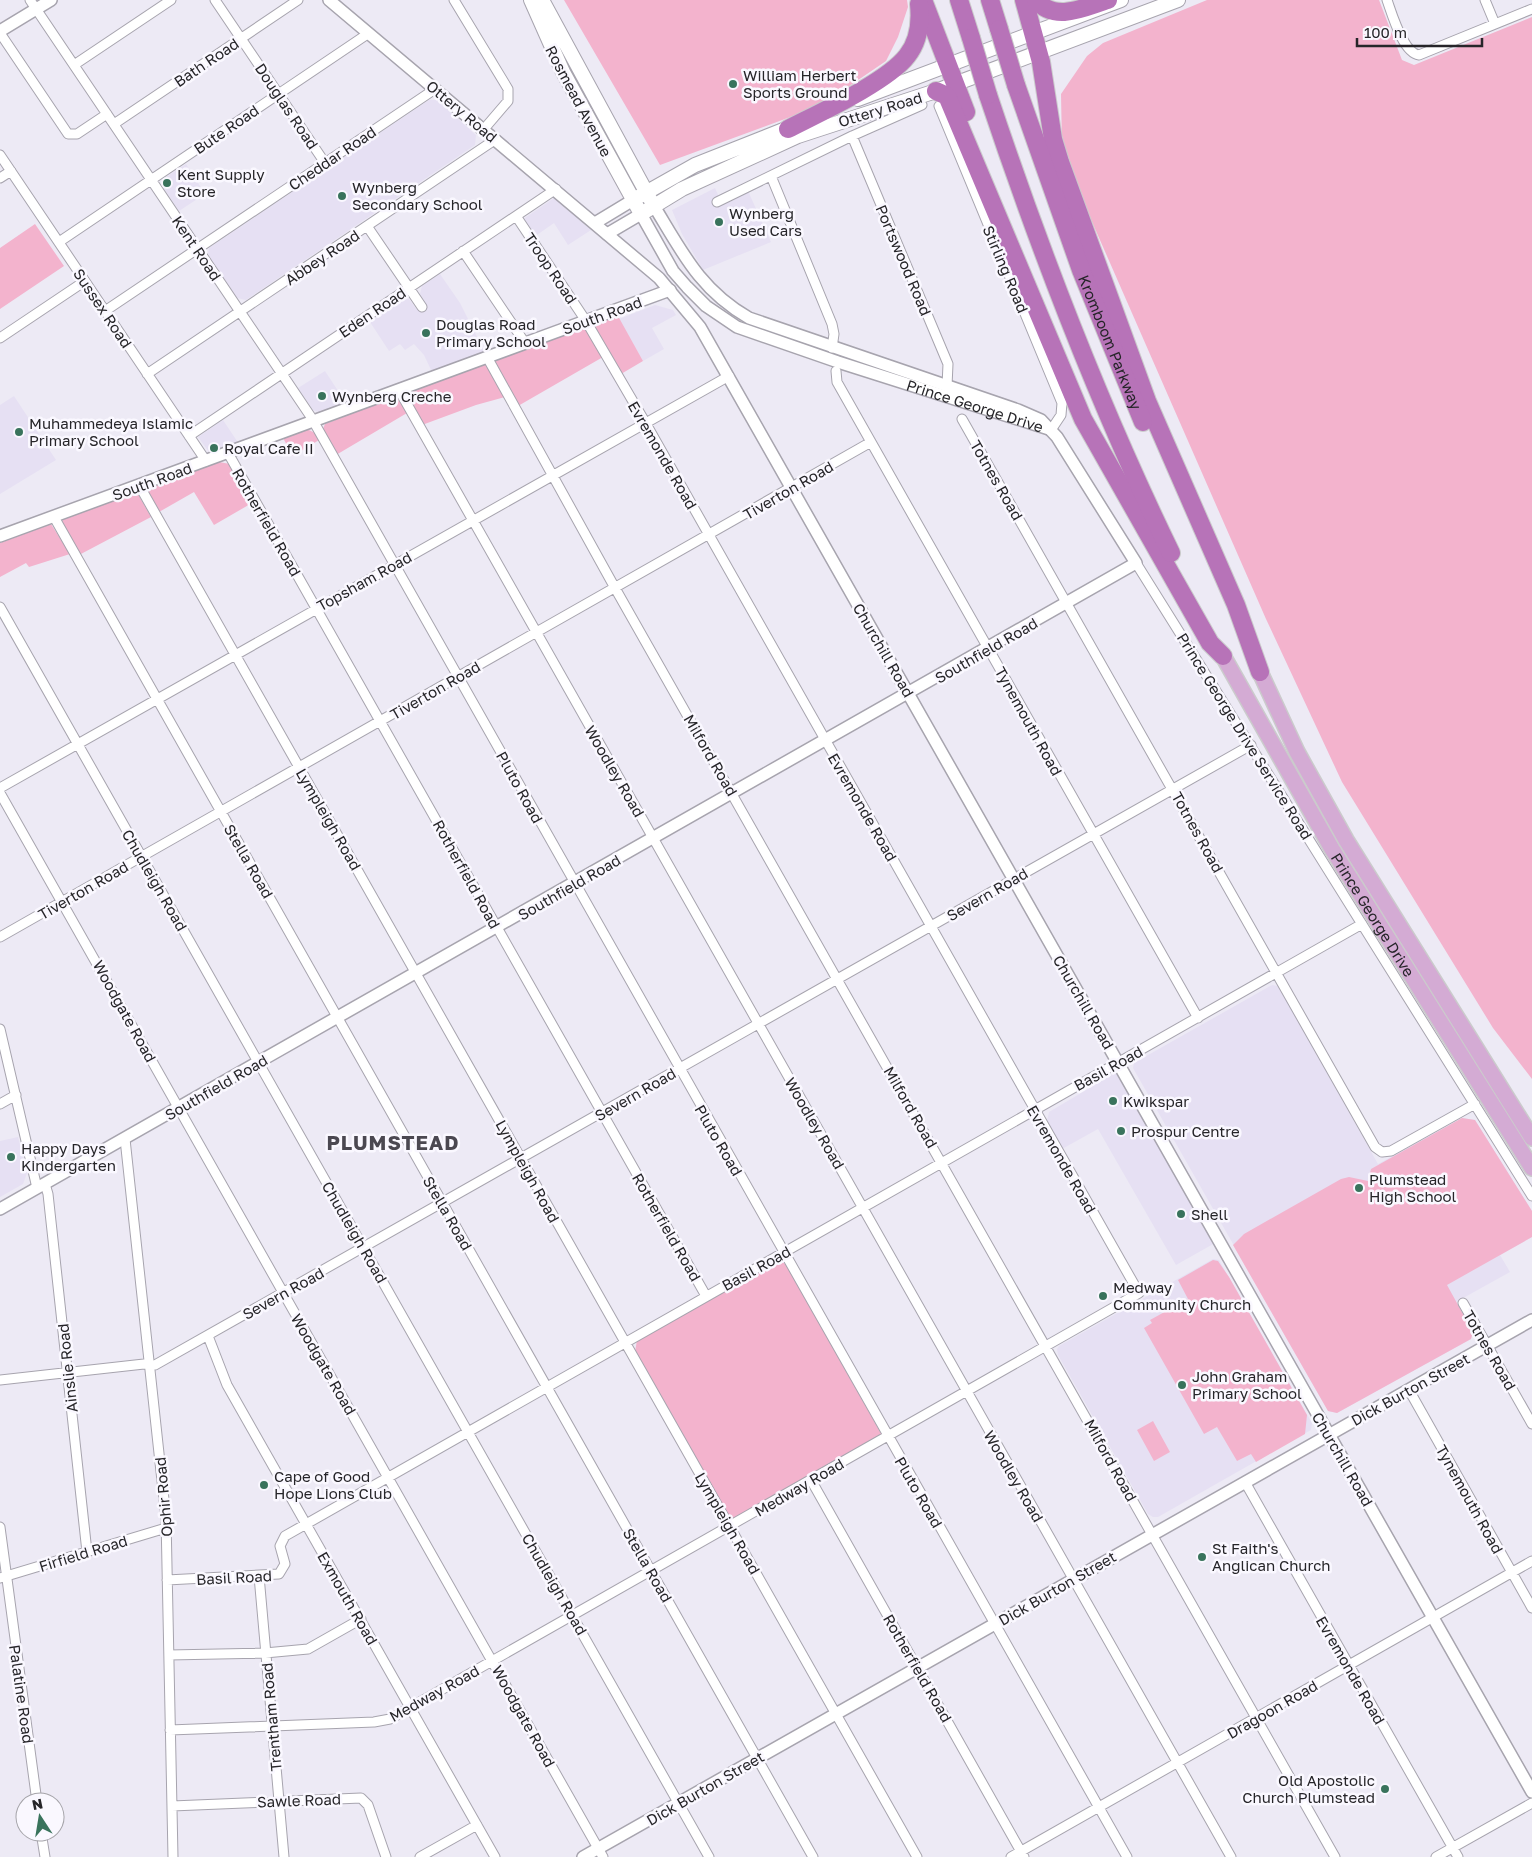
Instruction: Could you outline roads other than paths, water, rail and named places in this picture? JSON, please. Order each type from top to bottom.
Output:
[{"type":"highway","points":[[788,129],[859,91],[902,61],[918,35],[920,20],[918,0]]},
{"type":"highway","points":[[923,0],[956,84],[1002,213],[1006,233]]},
{"type":"highway","name":"Kromboom Parkway","points":[[959,0],[988,95],[1039,244],[1090,373],[1158,526],[1223,656]]},
{"type":"highway","name":"Kromboom Parkway","points":[[990,0],[1016,86],[1067,233],[1124,377],[1183,512],[1260,672]]},
{"type":"highway","points":[[1024,0],[1038,53],[1053,139],[1082,225],[1147,401],[1236,605],[1260,672]]},
{"type":"highway","points":[[1036,0],[1049,10],[1068,12],[1108,0]]},
{"type":"highway","points":[[938,99],[947,96],[996,215],[1006,233],[1066,383],[1083,419],[1210,643],[1223,656]]},
{"type":"main road","name":"Rosmead Avenue","points":[[531,0],[550,47],[641,214]]},
{"type":"main road","name":"Rosmead Avenue","points":[[542,0],[654,206]]},
{"type":"main road","name":"Ottery Road","points":[[633,200],[695,166],[947,64],[1121,0]]},
{"type":"main road","name":"Ottery Road","points":[[641,214],[682,189],[798,136],[938,99],[956,84],[1178,0]]},
{"type":"main road","name":"Prince George Drive","points":[[1223,656],[1332,849],[1532,1168]]},
{"type":"main road","name":"Prince George Drive","points":[[1260,672],[1297,752],[1346,840],[1532,1138]]},
{"type":"street","points":[[51,0],[33,4],[0,32],[68,134],[77,134],[107,114]]},
{"type":"street","points":[[74,65],[171,0]]},
{"type":"street","name":"Douglas Road","points":[[215,0],[325,163]]},
{"type":"street","name":"Bath Road","points":[[114,124],[298,0]]},
{"type":"street","name":"Ottery Road","points":[[329,0],[556,189],[607,234],[641,214]]},
{"type":"street","points":[[454,0],[508,89],[508,101],[484,129]]},
{"type":"street","points":[[1387,0],[1407,48],[1414,55],[1423,54],[1532,9]]},
{"type":"street","points":[[1485,0],[1495,24]]},
{"type":"street","name":"Kent Road","points":[[33,4],[313,421]]},
{"type":"street","name":"Bute Road","points":[[59,242],[369,33]]},
{"type":"street","name":"Cheddar Road","points":[[106,311],[435,89]]},
{"type":"street","name":"Stirling Road","points":[[938,99],[1062,403],[1061,414],[1051,430]]},
{"type":"street","points":[[717,202],[852,136],[922,105]]},
{"type":"street","name":"Portswood Road","points":[[852,136],[948,364],[947,386]]},
{"type":"street","name":"Abbey Road","points":[[147,374],[496,139]]},
{"type":"street","name":"Sussex Road","points":[[0,154],[206,461]]},
{"type":"street","points":[[0,178],[11,171]]},
{"type":"street","points":[[771,176],[832,324],[834,334],[832,348]]},
{"type":"street","name":"Eden Road","points":[[189,436],[556,189]]},
{"type":"street","name":"Ottery Road","points":[[595,223],[633,200]]},
{"type":"street","name":"Prince George Drive","points":[[654,206],[695,274],[724,302],[764,325],[1036,417],[1051,430]]},
{"type":"street","name":"Prince George Drive","points":[[641,214],[673,271],[717,315],[737,326],[838,362],[1051,430]]},
{"type":"street","name":"Troop Road","points":[[516,216],[586,321]]},
{"type":"street","points":[[367,226],[422,307]]},
{"type":"street","name":"Churchill Road","points":[[607,234],[670,290],[700,327],[1532,1792]]},
{"type":"street","points":[[463,251],[525,344]]},
{"type":"street","points":[[0,338],[85,281]]},
{"type":"street","name":"South Road","points":[[0,536],[670,290]]},
{"type":"street","name":"Evremonde Road","points":[[586,321],[1139,1293]]},
{"type":"street","name":"Milford Road","points":[[487,357],[615,588],[1335,1857]]},
{"type":"street","name":"Tynemouth Road","points":[[836,371],[837,382],[1198,1018]]},
{"type":"street","name":"Topsham Road","points":[[0,788],[729,376]]},
{"type":"street","name":"Woodley Road","points":[[398,390],[1231,1857]]},
{"type":"street","name":"Totnes Road","points":[[962,419],[1377,1150],[1392,1151],[1475,1104]]},
{"type":"street","name":"Pluto Road","points":[[313,421],[1127,1857]]},
{"type":"street","name":"Prince George Drive Service Road","points":[[1051,430],[1251,745],[1532,1196]]},
{"type":"street","name":"Tiverton Road","points":[[0,937],[871,442]]},
{"type":"street","name":"Rotherfield Road","points":[[228,453],[706,1296]]},
{"type":"street","name":"Lympleigh Road","points":[[139,485],[917,1857]]},
{"type":"street","name":"Stella Road","points":[[54,517],[813,1857]]},
{"type":"street","name":"Southfield Road","points":[[0,1209],[909,694],[1136,563]]},
{"type":"street","name":"Chudleigh Road","points":[[0,608],[709,1857]]},
{"type":"street","name":"Severn Road","points":[[0,1380],[149,1365],[155,1366],[1251,745]]},
{"type":"street","name":"Woodgate Road","points":[[0,793],[63,901],[601,1853]]},
{"type":"street","name":"Basil Road","points":[[167,1580],[276,1576],[282,1572],[285,1564],[281,1540],[306,1524],[1362,924]]},
{"type":"street","name":"Ainslie Road","points":[[0,1029],[41,1186],[48,1194],[86,1552]]},
{"type":"street","points":[[0,1104],[16,1095]]},
{"type":"street","name":"Ophir Road","points":[[125,1139],[166,1528],[173,1857]]},
{"type":"street","name":"Medway Road","points":[[170,1730],[272,1727],[390,1719],[1139,1293]]},
{"type":"street","name":"Totnes Road","points":[[1463,1303],[1532,1424]]},
{"type":"street","name":"Dick Burton Street","points":[[583,1857],[601,1853],[678,1802],[1532,1320]]},
{"type":"street","name":"Exmouth Road","points":[[208,1336],[228,1385],[495,1857]]},
{"type":"street","name":"Tynemouth Road","points":[[1409,1390],[1532,1608]]},
{"type":"street","name":"Rotherfield Road","points":[[811,1480],[1023,1854]]},
{"type":"street","name":"Evremonde Road","points":[[1245,1482],[1458,1857]]},
{"type":"street","name":"Palatine Road","points":[[0,1527],[3,1577],[35,1792]]},
{"type":"street","name":"Firfield Road","points":[[3,1577],[166,1528]]},
{"type":"street","name":"Dragoon Road","points":[[1011,1857],[1023,1854],[1099,1807],[1532,1561]]},
{"type":"street","name":"Trentham Road","points":[[259,1576],[284,1857]]},
{"type":"street","points":[[169,1655],[265,1653],[313,1647],[361,1619]]},
{"type":"street","name":"Sawle Road","points":[[172,1806],[363,1799],[368,1805],[386,1857]]},
{"type":"street","points":[[1436,1857],[1532,1802]]},
{"type":"street","points":[[420,1857],[477,1825]]},
{"type":"street","points":[[43,1842],[45,1857]]},
{"type":"place","name":"William Herbert Sports Ground","points":[[733,84]]},
{"type":"place","name":"Kent Supply Store","points":[[167,183]]},
{"type":"place","name":"Wynberg Secondary School","points":[[342,196]]},
{"type":"place","name":"Wynberg Used Cars","points":[[719,222]]},
{"type":"place","name":"Douglas Road Primary School","points":[[426,333]]},
{"type":"place","name":"Wynberg Creche","points":[[322,396]]},
{"type":"place","name":"Muhammedeya Islamic Primary School","points":[[19,432]]},
{"type":"place","name":"Royal Cafe II","points":[[214,448]]},
{"type":"place","name":"Kwikspar","points":[[1113,1101]]},
{"type":"place","name":"Prospur Centre","points":[[1121,1131]]},
{"type":"place","name":"Happy Days Kindergarten","points":[[11,1157]]},
{"type":"place","name":"Plumstead High School","points":[[1359,1188]]},
{"type":"place","name":"Shell","points":[[1181,1214]]},
{"type":"place","name":"Medway Community Church","points":[[1103,1296]]},
{"type":"place","name":"John Graham Primary School","points":[[1182,1385]]},
{"type":"place","name":"Cape of Good Hope Lions Club","points":[[264,1485]]},
{"type":"place","name":"St Faith's Anglican Church","points":[[1202,1557]]},
{"type":"place","name":"Old Apostolic Church Plumstead","points":[[1385,1789]]},
{"type":"district","name":"PLUMSTEAD","points":[[393,1142]]}]
